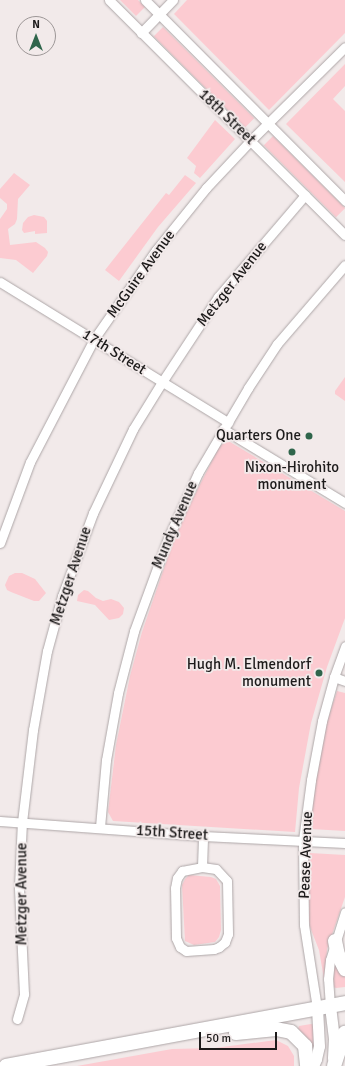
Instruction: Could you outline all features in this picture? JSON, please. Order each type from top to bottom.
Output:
[{"type":"main road","points":[[335,941],[338,955],[345,969]]},
{"type":"main road","points":[[6,1066],[345,1003]]},
{"type":"main road","points":[[178,1035],[211,1036],[276,1029],[291,1032],[305,1046],[307,1066]]},
{"type":"main road","points":[[332,1066],[345,1033]]},
{"type":"street","name":"18th Street","points":[[109,0],[141,34],[345,234]]},
{"type":"street","name":"18th Street","points":[[145,0],[345,201]]},
{"type":"street","points":[[141,34],[173,0]]},
{"type":"street","name":"McGuire Avenue","points":[[0,543],[30,462],[94,339],[156,250],[208,186],[250,140],[345,47]]},
{"type":"street","name":"Metzger Avenue","points":[[17,1019],[24,994],[19,888],[22,822],[33,730],[47,651],[62,596],[92,513],[111,471],[133,429],[218,297],[305,195]]},
{"type":"street","name":"Mundy Avenue","points":[[100,827],[106,760],[118,693],[134,631],[177,516],[198,473],[225,425],[277,344],[345,265]]},
{"type":"street","name":"17th Street","points":[[0,282],[162,382],[345,503]]},
{"type":"street","name":"Pease Avenue","points":[[332,1066],[334,1038],[323,1007],[304,925],[303,840],[312,772],[322,721],[334,677],[345,646]]},
{"type":"street","points":[[334,677],[345,681]]},
{"type":"street","name":"15th Street","points":[[0,821],[100,827],[203,836],[345,843]]},
{"type":"street","points":[[202,867],[203,836]]},
{"type":"street","points":[[202,867],[216,869],[227,881],[228,934],[225,942],[219,947],[214,949],[186,951],[180,947],[176,938],[175,888],[177,878],[182,871],[202,867]]},
{"type":"street","name":"Pease Avenue","points":[[313,1066],[319,1046],[330,960],[345,912]]},
{"type":"shaded area","points":[[120,0],[138,0],[145,7],[136,16]]},
{"type":"shaded area","points":[[187,0],[345,0],[345,33],[269,110],[174,14]]},
{"type":"shaded area","points":[[163,27],[254,118],[245,127],[154,36]]},
{"type":"shaded area","points":[[345,64],[345,86],[333,99],[345,111],[345,182],[286,124]]},
{"type":"shaded area","points":[[215,120],[235,139],[200,178],[194,173],[196,166],[187,158]]},
{"type":"shaded area","points":[[273,136],[345,208],[336,217],[264,145]]},
{"type":"shaded area","points":[[14,173],[30,185],[18,199],[17,219],[15,224],[8,229],[10,245],[36,242],[48,252],[47,256],[33,273],[16,260],[0,258],[0,219],[7,209],[7,204],[0,198],[0,189]]},
{"type":"shaded area","points":[[185,175],[196,183],[158,227],[119,281],[105,270],[166,193],[169,195]]},
{"type":"shaded area","points":[[34,215],[44,217],[47,221],[47,233],[35,234],[35,231],[24,233],[22,230],[23,223],[28,217]]},
{"type":"shaded area","points":[[345,377],[345,401],[335,394],[335,391]]},
{"type":"shaded area","points":[[230,442],[345,511],[345,618],[327,667],[311,723],[299,788],[295,832],[113,821],[108,812],[116,745],[130,676],[142,632],[171,548],[187,510],[219,447],[224,443]]},
{"type":"shaded area","points":[[15,573],[22,573],[35,579],[46,593],[39,601],[34,601],[7,590],[5,585],[9,576]]},
{"type":"shaded area","points":[[84,590],[103,601],[111,599],[119,602],[124,608],[123,614],[119,618],[109,620],[95,605],[77,601],[78,595]]},
{"type":"shaded area","points":[[337,691],[345,693],[345,831],[311,829],[312,806],[318,766],[327,721]]},
{"type":"shaded area","points":[[310,853],[345,855],[345,897],[327,949],[325,985],[319,950],[310,927],[309,919],[308,866]]},
{"type":"shaded area","points":[[189,875],[211,877],[216,879],[220,886],[221,930],[219,937],[215,942],[194,945],[185,941],[182,885]]},
{"type":"shaded area","points":[[334,959],[345,975],[345,987],[333,987]]},
{"type":"shaded area","points":[[311,1024],[315,1025],[315,1042],[313,1052],[307,1038],[298,1029],[299,1026]]},
{"type":"shaded area","points":[[276,1040],[288,1046],[294,1056],[294,1066],[77,1066],[172,1049],[215,1048]]},
{"type":"place","name":"Quarters One","points":[[309,436]]},
{"type":"place","name":"Nixon-Hirohito monument","points":[[292,452]]},
{"type":"place","name":"Hugh M. Elmendorf monument","points":[[319,673]]}]
